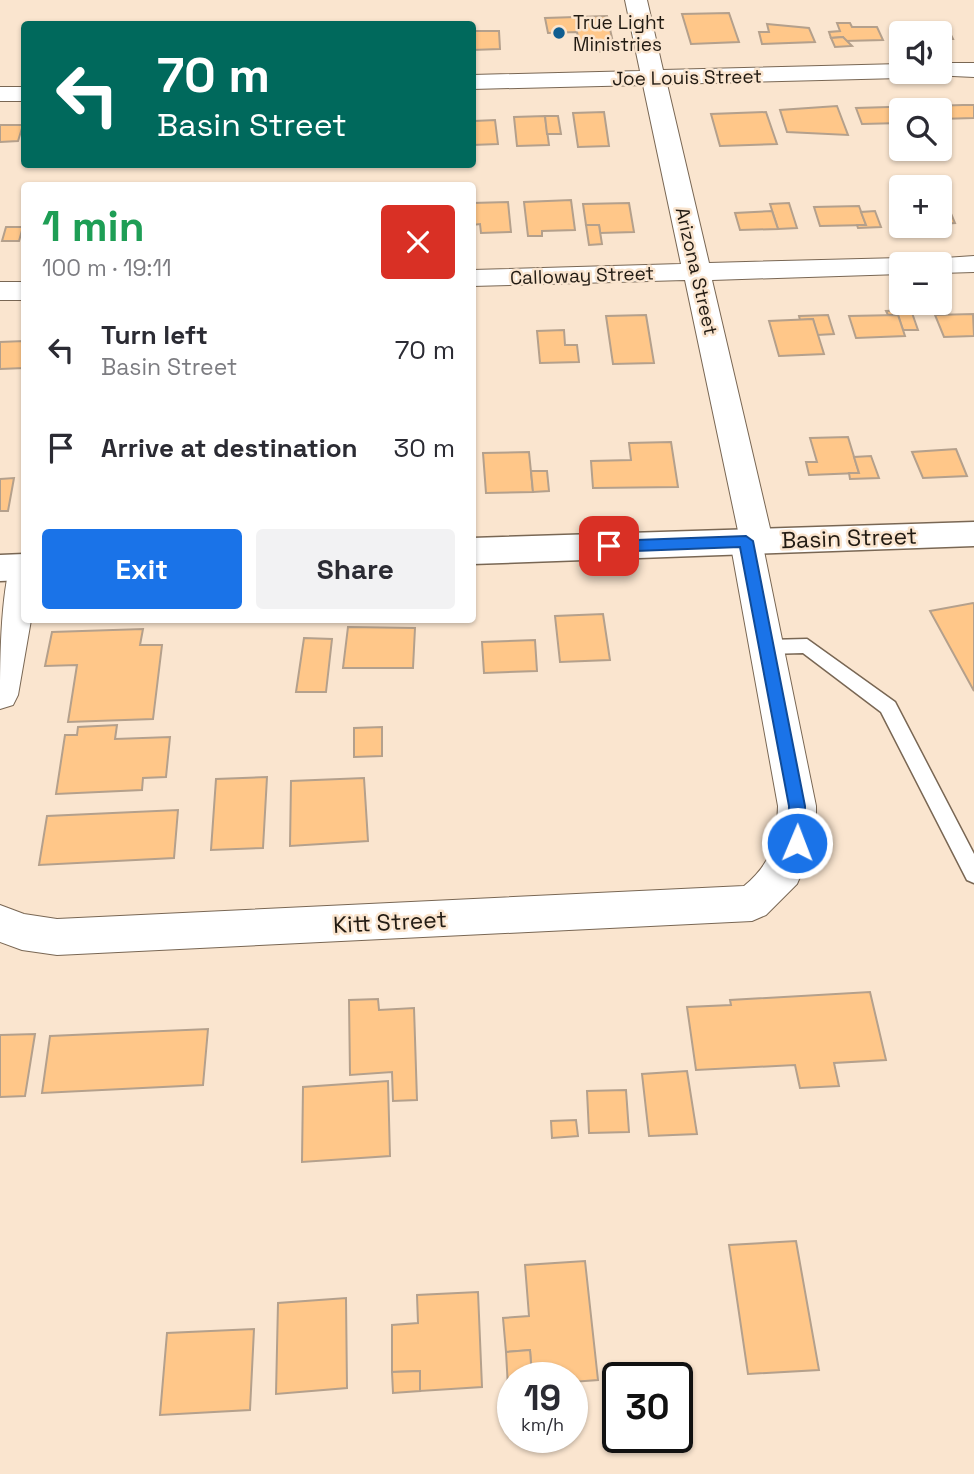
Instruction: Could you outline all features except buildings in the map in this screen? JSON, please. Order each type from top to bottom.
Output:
[{"type":"street","name":"Arizona Street","points":[[636,0],[697,272],[751,541],[766,647],[797,806],[797,843],[775,885]]},
{"type":"street","points":[[952,70],[974,69]]},
{"type":"street","name":"Joe Louis Street","points":[[476,82],[889,71]]},
{"type":"street","points":[[0,94],[21,94]]},
{"type":"street","points":[[952,265],[974,264]]},
{"type":"street","name":"Calloway Street","points":[[476,278],[889,266]]},
{"type":"street","points":[[0,291],[21,290]]},
{"type":"street","name":"Basin Street","points":[[476,551],[974,534]]},
{"type":"street","points":[[0,568],[21,567]]},
{"type":"street","points":[[0,695],[21,583]]},
{"type":"street","name":"Kitt Street","points":[[0,923],[22,932],[57,937],[710,907],[752,903],[775,885]]},
{"type":"lane","points":[[766,647],[807,646],[888,707],[974,874]]},
{"type":"place","name":"True Light Ministries","points":[[559,33]]},
{"type":"route","points":[[609,546],[746,541],[797,806],[797,843]]}]
